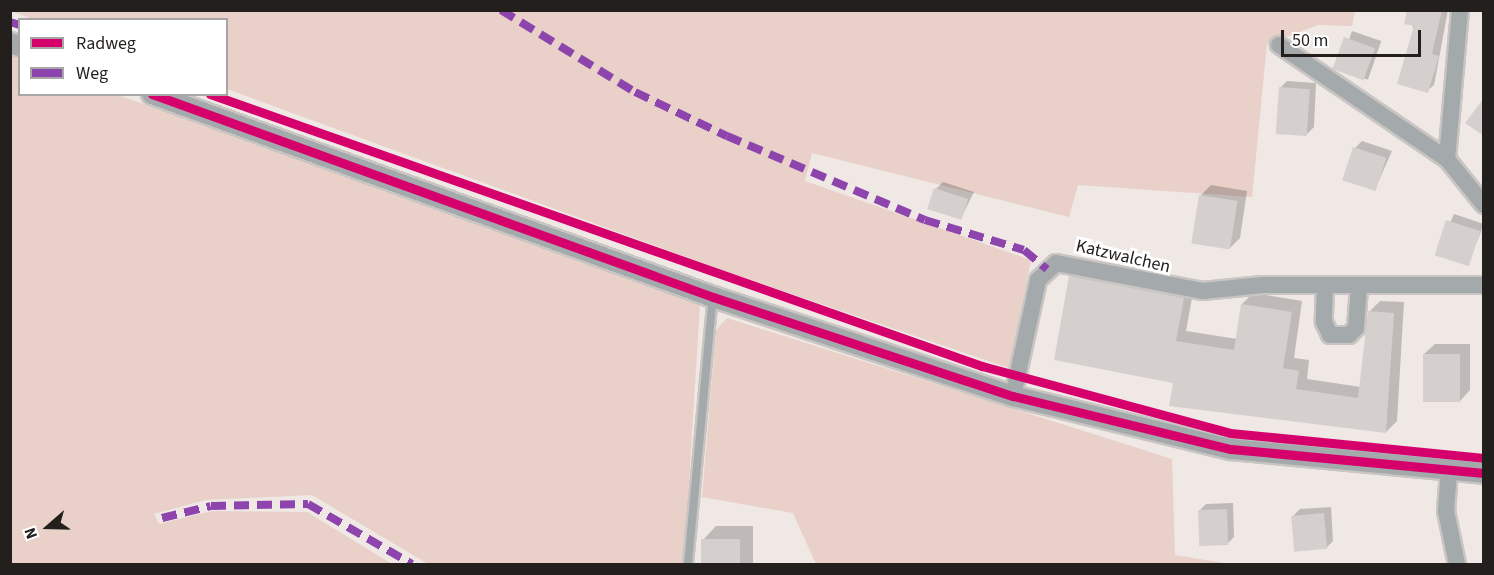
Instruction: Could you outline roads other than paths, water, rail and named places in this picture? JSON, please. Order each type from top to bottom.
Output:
[{"type":"street","points":[[1447,159],[1460,10]]},
{"type":"street","points":[[1279,45],[1447,159],[1484,205]]},
{"type":"street","points":[[158,96],[713,297],[1013,396],[1231,449],[1484,473]]},
{"type":"street","name":"Katzwalchen","points":[[1013,396],[1038,280],[1056,263],[1203,291],[1325,285],[1359,287],[1484,285]]},
{"type":"street","points":[[1325,285],[1324,322],[1330,335],[1349,335],[1356,328],[1359,287]]},
{"type":"street","points":[[1449,471],[1446,511],[1457,564]]},
{"type":"lane","points":[[688,564],[713,297]]}]
